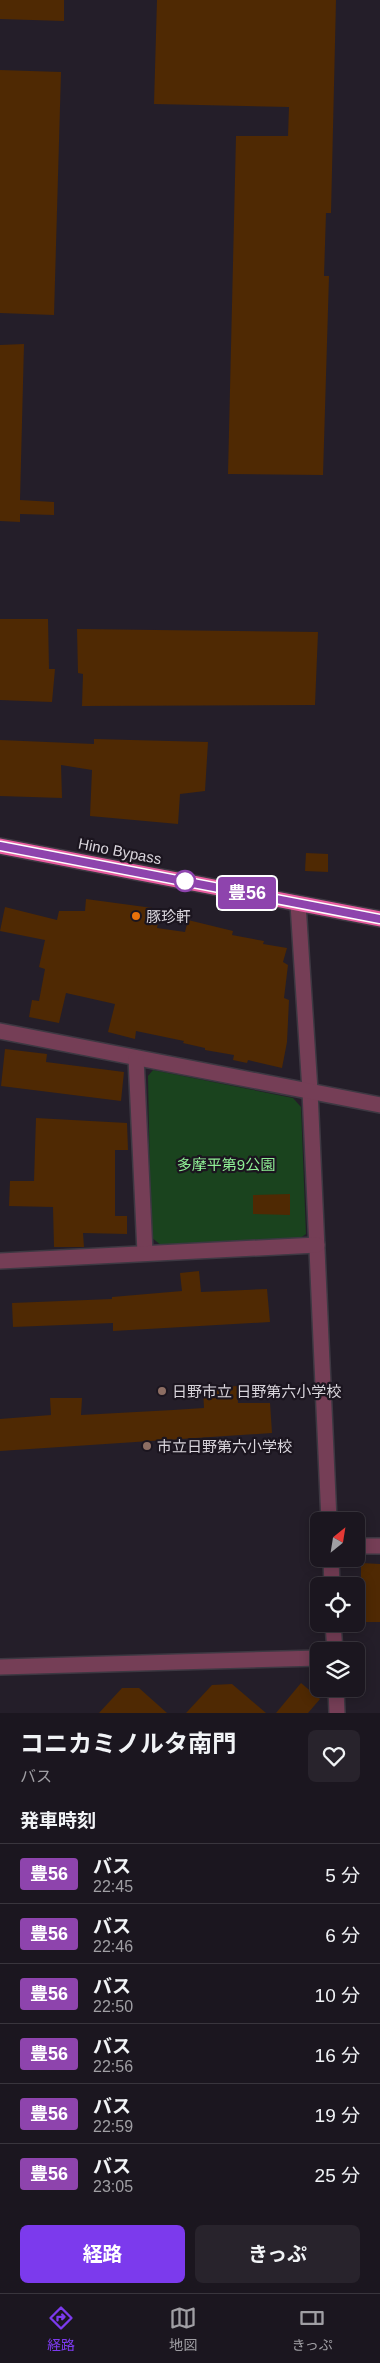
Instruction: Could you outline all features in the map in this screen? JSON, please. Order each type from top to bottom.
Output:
[{"type":"highway","name":"Hino Bypass","points":[[0,846],[298,904],[380,918]]},
{"type":"street","points":[[298,904],[310,1091],[329,1512]]},
{"type":"street","points":[[0,1031],[380,1105]]},
{"type":"street","points":[[136,1058],[146,1253]]},
{"type":"street","points":[[0,1261],[317,1245]]},
{"type":"street","points":[[365,1546],[380,1546]]},
{"type":"street","points":[[0,1667],[310,1658]]},
{"type":"street","points":[[336,1697],[337,1713]]},
{"type":"green space","name":"多摩平第9公園","points":[[153,1070],[293,1098],[301,1107],[306,1234],[299,1239],[162,1246],[151,1237],[148,1076]]},
{"type":"building","points":[[0,0],[64,0],[64,21],[0,19]]},
{"type":"building","points":[[157,0],[336,0],[331,213],[326,213],[324,276],[329,276],[323,475],[228,474],[236,136],[288,136],[289,107],[154,104]]},
{"type":"building","points":[[0,70],[61,72],[54,315],[0,313]]},
{"type":"building","points":[[24,344],[20,500],[54,502],[54,515],[20,514],[20,522],[0,521],[0,345]]},
{"type":"building","points":[[0,619],[48,619],[49,669],[55,669],[52,702],[0,700]]},
{"type":"building","points":[[77,629],[318,632],[315,705],[82,706],[83,674],[78,673]]},
{"type":"building","points":[[94,739],[208,742],[205,791],[180,794],[178,824],[90,816],[92,770],[61,765],[62,798],[0,796],[0,740],[94,744]]},
{"type":"building","points":[[306,853],[328,854],[328,872],[305,871]]},
{"type":"building","points":[[86,899],[160,909],[157,928],[185,932],[188,920],[233,931],[232,935],[264,941],[263,944],[287,948],[283,962],[288,965],[284,998],[289,1000],[287,1042],[282,1068],[248,1060],[247,1063],[233,1060],[234,1055],[205,1050],[205,1048],[183,1043],[184,1041],[136,1031],[135,1039],[108,1032],[115,1004],[66,993],[59,1023],[29,1017],[32,1000],[39,1001],[45,969],[39,967],[45,940],[0,931],[5,907],[57,920],[59,911],[85,911]]},
{"type":"building","points":[[5,1049],[47,1054],[46,1062],[124,1072],[121,1101],[1,1086]]},
{"type":"building","points":[[36,1118],[127,1123],[128,1150],[115,1150],[115,1216],[127,1216],[127,1234],[83,1233],[84,1247],[54,1247],[53,1207],[9,1206],[10,1181],[34,1181]]},
{"type":"building","points":[[290,1194],[290,1215],[253,1214],[253,1195]]},
{"type":"building","points":[[199,1271],[201,1292],[267,1289],[270,1322],[113,1331],[113,1323],[13,1327],[12,1303],[112,1299],[112,1297],[182,1291],[180,1273]]},
{"type":"building","points":[[237,1386],[238,1403],[270,1403],[272,1433],[0,1451],[0,1419],[51,1415],[50,1398],[82,1398],[81,1415],[173,1410],[204,1408],[203,1389]]},
{"type":"building","points":[[365,1563],[380,1564],[380,1622],[365,1622],[365,1577],[361,1577],[361,1568],[365,1568]]},
{"type":"building","points":[[301,1683],[310,1691],[310,1697],[320,1699],[308,1713],[276,1713]]},
{"type":"building","points":[[232,1684],[266,1713],[186,1713],[212,1685]]},
{"type":"building","points":[[122,1688],[139,1688],[167,1713],[99,1713]]},
{"type":"bus line","name":"豊56","points":[[0,846],[380,919]]},
{"type":"place","name":"豚珍軒","points":[[136,916]]},
{"type":"place","name":"日野市立 日野第六小学校","points":[[162,1391]]},
{"type":"place","name":"市立日野第六小学校","points":[[147,1446]]}]
